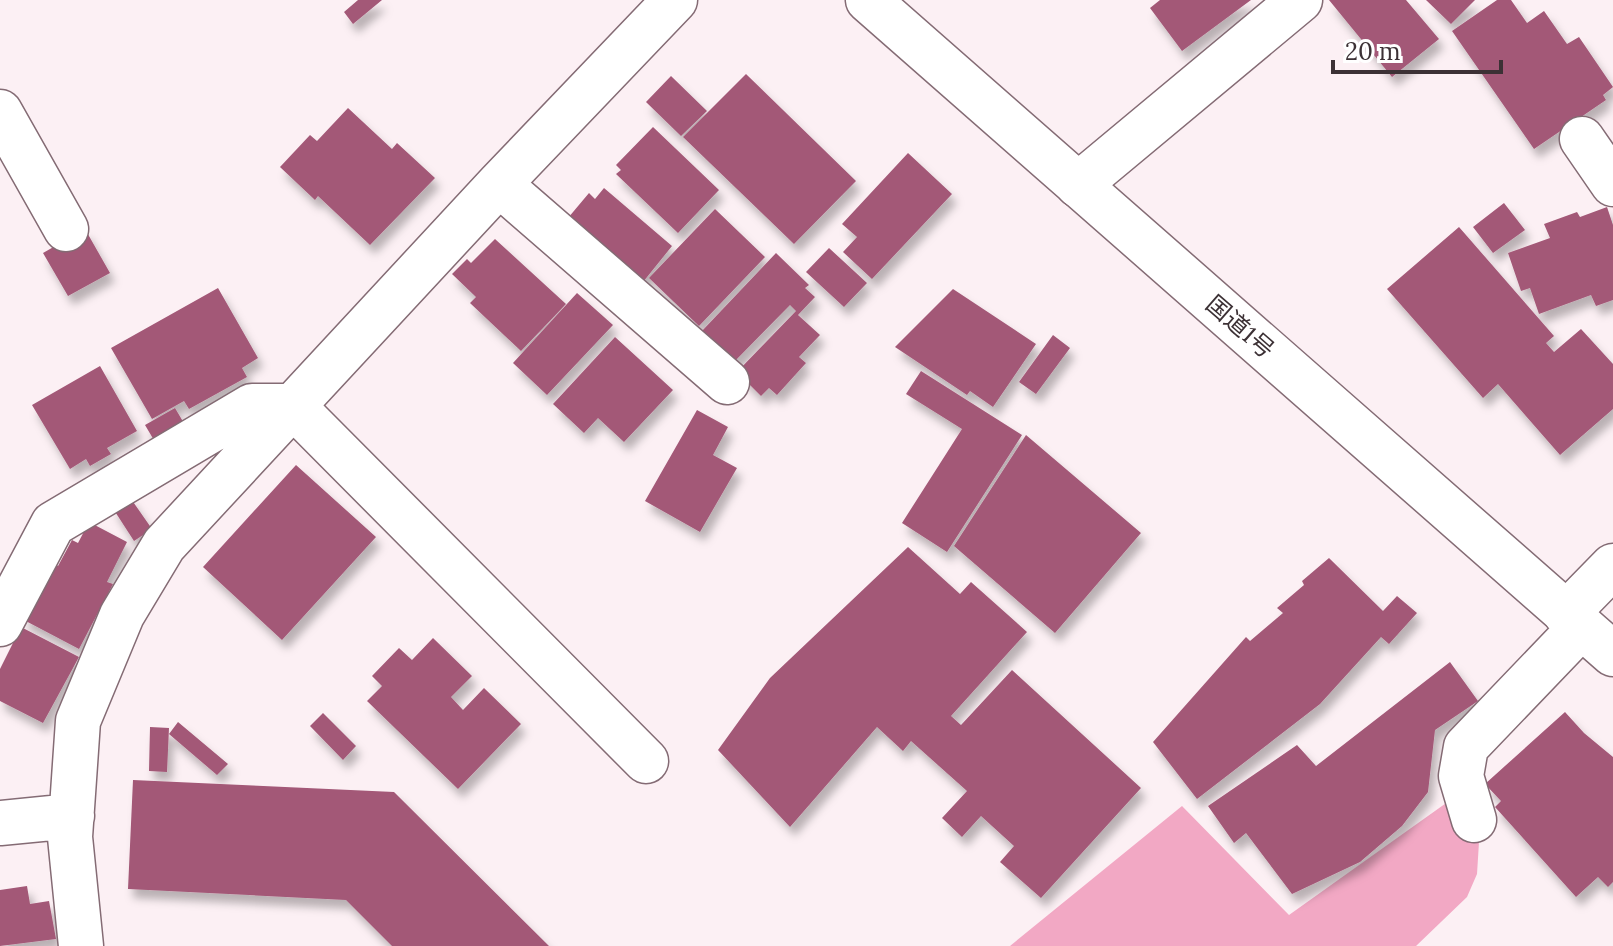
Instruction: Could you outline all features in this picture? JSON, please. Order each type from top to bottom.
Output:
[{"type":"main road","points":[[81,946],[70,837],[78,721],[122,615],[164,545],[499,184],[675,0]]},
{"type":"main road","name":"国道1号","points":[[868,0],[1587,632]]},
{"type":"main road","points":[[1078,185],[1300,0]]},
{"type":"main road","points":[[0,112],[66,229]]},
{"type":"main road","points":[[1582,139],[1613,184]]},
{"type":"main road","points":[[499,184],[727,382]]},
{"type":"main road","points":[[0,624],[53,524],[252,406],[293,406],[646,761]]},
{"type":"main road","points":[[1474,820],[1461,776],[1466,747],[1587,632],[1613,566]]},
{"type":"main road","points":[[0,823],[72,816]]},
{"type":"shaded area","points":[[1449,801],[1465,838],[1479,842],[1477,874],[1467,897],[1416,946],[1010,946],[1182,806],[1289,915]]},
{"type":"building","points":[[358,0],[382,0],[353,24],[344,12]]},
{"type":"building","points":[[1160,0],[1251,0],[1182,51],[1150,8]]},
{"type":"building","points":[[1329,0],[1406,0],[1439,39],[1392,77]]},
{"type":"building","points":[[1426,0],[1475,0],[1451,24]]},
{"type":"building","points":[[1497,0],[1511,0],[1527,23],[1544,11],[1567,44],[1579,37],[1613,87],[1603,95],[1606,100],[1534,149],[1452,31]]},
{"type":"building","points":[[746,74],[856,181],[794,244],[683,137]]},
{"type":"building","points":[[671,76],[707,111],[681,136],[646,102]]},
{"type":"building","points":[[348,108],[392,149],[397,143],[435,178],[370,245],[318,196],[315,200],[280,167],[310,135],[317,141]]},
{"type":"building","points":[[653,127],[719,190],[678,233],[616,174],[621,170],[616,165]]},
{"type":"building","points":[[908,153],[952,194],[872,279],[843,252],[857,237],[842,224]]},
{"type":"building","points":[[604,188],[672,246],[643,282],[568,218],[589,193],[595,199]]},
{"type":"building","points":[[1504,203],[1525,230],[1493,253],[1473,227]]},
{"type":"building","points":[[1607,207],[1613,225],[1613,300],[1596,306],[1591,295],[1539,314],[1530,288],[1521,291],[1508,253],[1550,238],[1544,224],[1577,212],[1580,217]]},
{"type":"building","points":[[715,209],[765,257],[699,326],[649,278]]},
{"type":"building","points":[[1459,227],[1554,336],[1546,343],[1554,352],[1581,329],[1613,364],[1613,409],[1560,455],[1498,384],[1483,398],[1387,289]]},
{"type":"building","points":[[85,229],[110,273],[68,296],[43,253]]},
{"type":"building","points":[[495,239],[566,304],[521,351],[470,303],[476,297],[452,274],[467,259],[471,263]]},
{"type":"building","points":[[829,248],[867,283],[844,307],[806,272]]},
{"type":"building","points":[[776,253],[809,285],[805,288],[815,297],[798,315],[820,335],[799,357],[806,363],[777,395],[769,388],[761,396],[737,372],[796,311],[790,305],[734,362],[702,331]]},
{"type":"building","points":[[218,288],[258,358],[242,368],[247,377],[189,409],[184,401],[152,419],[111,348]]},
{"type":"building","points":[[953,289],[1036,344],[993,407],[970,391],[967,395],[895,347]]},
{"type":"building","points":[[577,293],[613,325],[547,395],[513,363]]},
{"type":"building","points":[[1053,335],[1070,348],[1036,394],[1019,382]]},
{"type":"building","points":[[615,337],[673,390],[624,442],[598,418],[584,433],[553,404]]},
{"type":"building","points":[[100,366],[137,431],[107,448],[111,454],[90,466],[86,459],[70,469],[32,405]]},
{"type":"building","points":[[921,371],[1022,435],[947,552],[902,523],[962,429],[906,394]]},
{"type":"building","points":[[175,408],[188,430],[158,447],[145,425]]},
{"type":"building","points":[[697,410],[728,427],[713,455],[737,468],[700,532],[645,501]]},
{"type":"building","points":[[1026,435],[1141,533],[1055,633],[954,546]]},
{"type":"building","points":[[296,465],[376,537],[282,640],[203,567]]},
{"type":"building","points":[[129,496],[152,529],[134,541],[112,507]]},
{"type":"building","points":[[89,522],[127,542],[107,582],[113,584],[79,649],[22,619],[51,562],[58,566],[72,540],[78,543]]},
{"type":"building","points":[[908,547],[960,594],[971,582],[1027,632],[951,716],[961,725],[1012,670],[1141,788],[1041,898],[1000,862],[1014,846],[981,816],[962,837],[942,818],[967,791],[911,741],[903,751],[877,727],[790,827],[718,750],[770,678]]},
{"type":"building","points":[[1329,558],[1383,611],[1397,596],[1417,613],[1389,644],[1381,637],[1320,704],[1197,799],[1153,742],[1246,637],[1250,641],[1283,613],[1277,608]]},
{"type":"building","points":[[21,627],[79,657],[43,723],[0,701],[0,669]]},
{"type":"building","points":[[433,638],[472,676],[451,697],[463,710],[484,688],[521,724],[458,789],[367,701],[382,686],[372,676],[399,648],[412,660]]},
{"type":"building","points":[[1450,662],[1478,701],[1435,730],[1428,792],[1402,826],[1360,862],[1292,894],[1246,833],[1234,843],[1208,806],[1297,745],[1316,766]]},
{"type":"building","points":[[1565,712],[1613,757],[1613,882],[1608,887],[1598,877],[1576,897],[1495,807],[1501,801],[1485,784]]},
{"type":"building","points":[[323,713],[356,746],[343,760],[310,726]]},
{"type":"building","points":[[178,722],[228,764],[217,775],[169,734]]},
{"type":"building","points":[[150,727],[169,728],[167,772],[149,771]]},
{"type":"building","points":[[133,780],[394,792],[549,946],[392,946],[346,900],[128,889]]},
{"type":"building","points":[[27,886],[30,904],[49,901],[56,939],[0,946],[0,890]]}]
